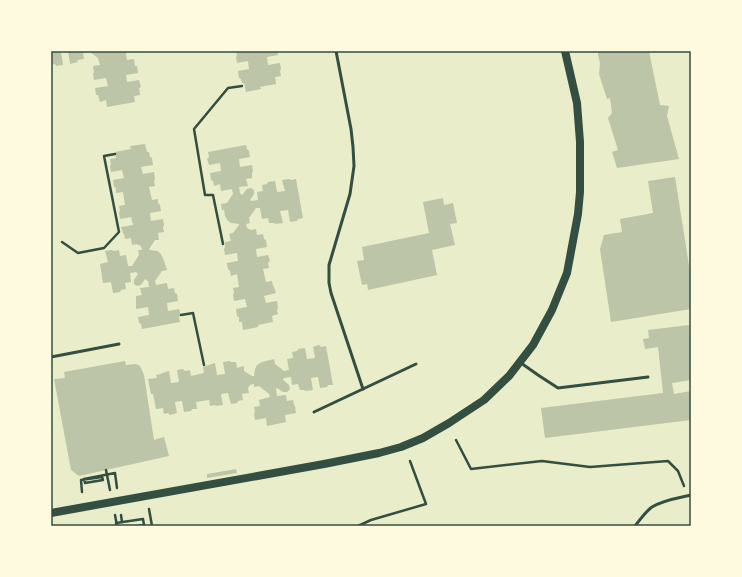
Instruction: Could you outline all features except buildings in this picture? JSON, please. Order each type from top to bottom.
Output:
[{"type":"main road","points":[[51,513],[379,453],[401,447],[423,438],[484,400],[509,376],[533,345],[552,310],[567,273],[578,214],[580,192],[580,133],[577,103],[566,51]]},
{"type":"lane","points":[[336,51],[351,129],[354,166],[350,194],[330,265],[329,283],[363,389]]},
{"type":"lane","points":[[51,357],[119,344]]},
{"type":"lane","points":[[520,362],[538,376],[558,388],[648,377]]},
{"type":"lane","points":[[314,412],[416,364]]},
{"type":"lane","points":[[635,526],[652,507],[662,502],[689,495]]},
{"type":"path","points":[[223,244],[214,195],[205,195],[194,130],[228,88],[242,86]]},
{"type":"path","points":[[62,242],[78,253],[104,248],[119,232],[104,156],[115,154]]},
{"type":"path","points":[[181,315],[193,313],[204,365]]},
{"type":"path","points":[[456,440],[471,469],[542,461],[590,467],[668,461],[678,471],[689,495]]},
{"type":"path","points":[[358,526],[371,520],[426,504],[410,461]]},
{"type":"path","points":[[106,470],[107,474]]},
{"type":"path","points":[[82,492],[81,480],[86,480],[102,476],[103,480],[84,483],[84,479],[112,473],[115,473],[117,488]]},
{"type":"path","points":[[149,509],[152,526]]},
{"type":"path","points":[[120,515],[122,522]]},
{"type":"path","points":[[116,523],[143,519],[144,525],[137,526]]}]
